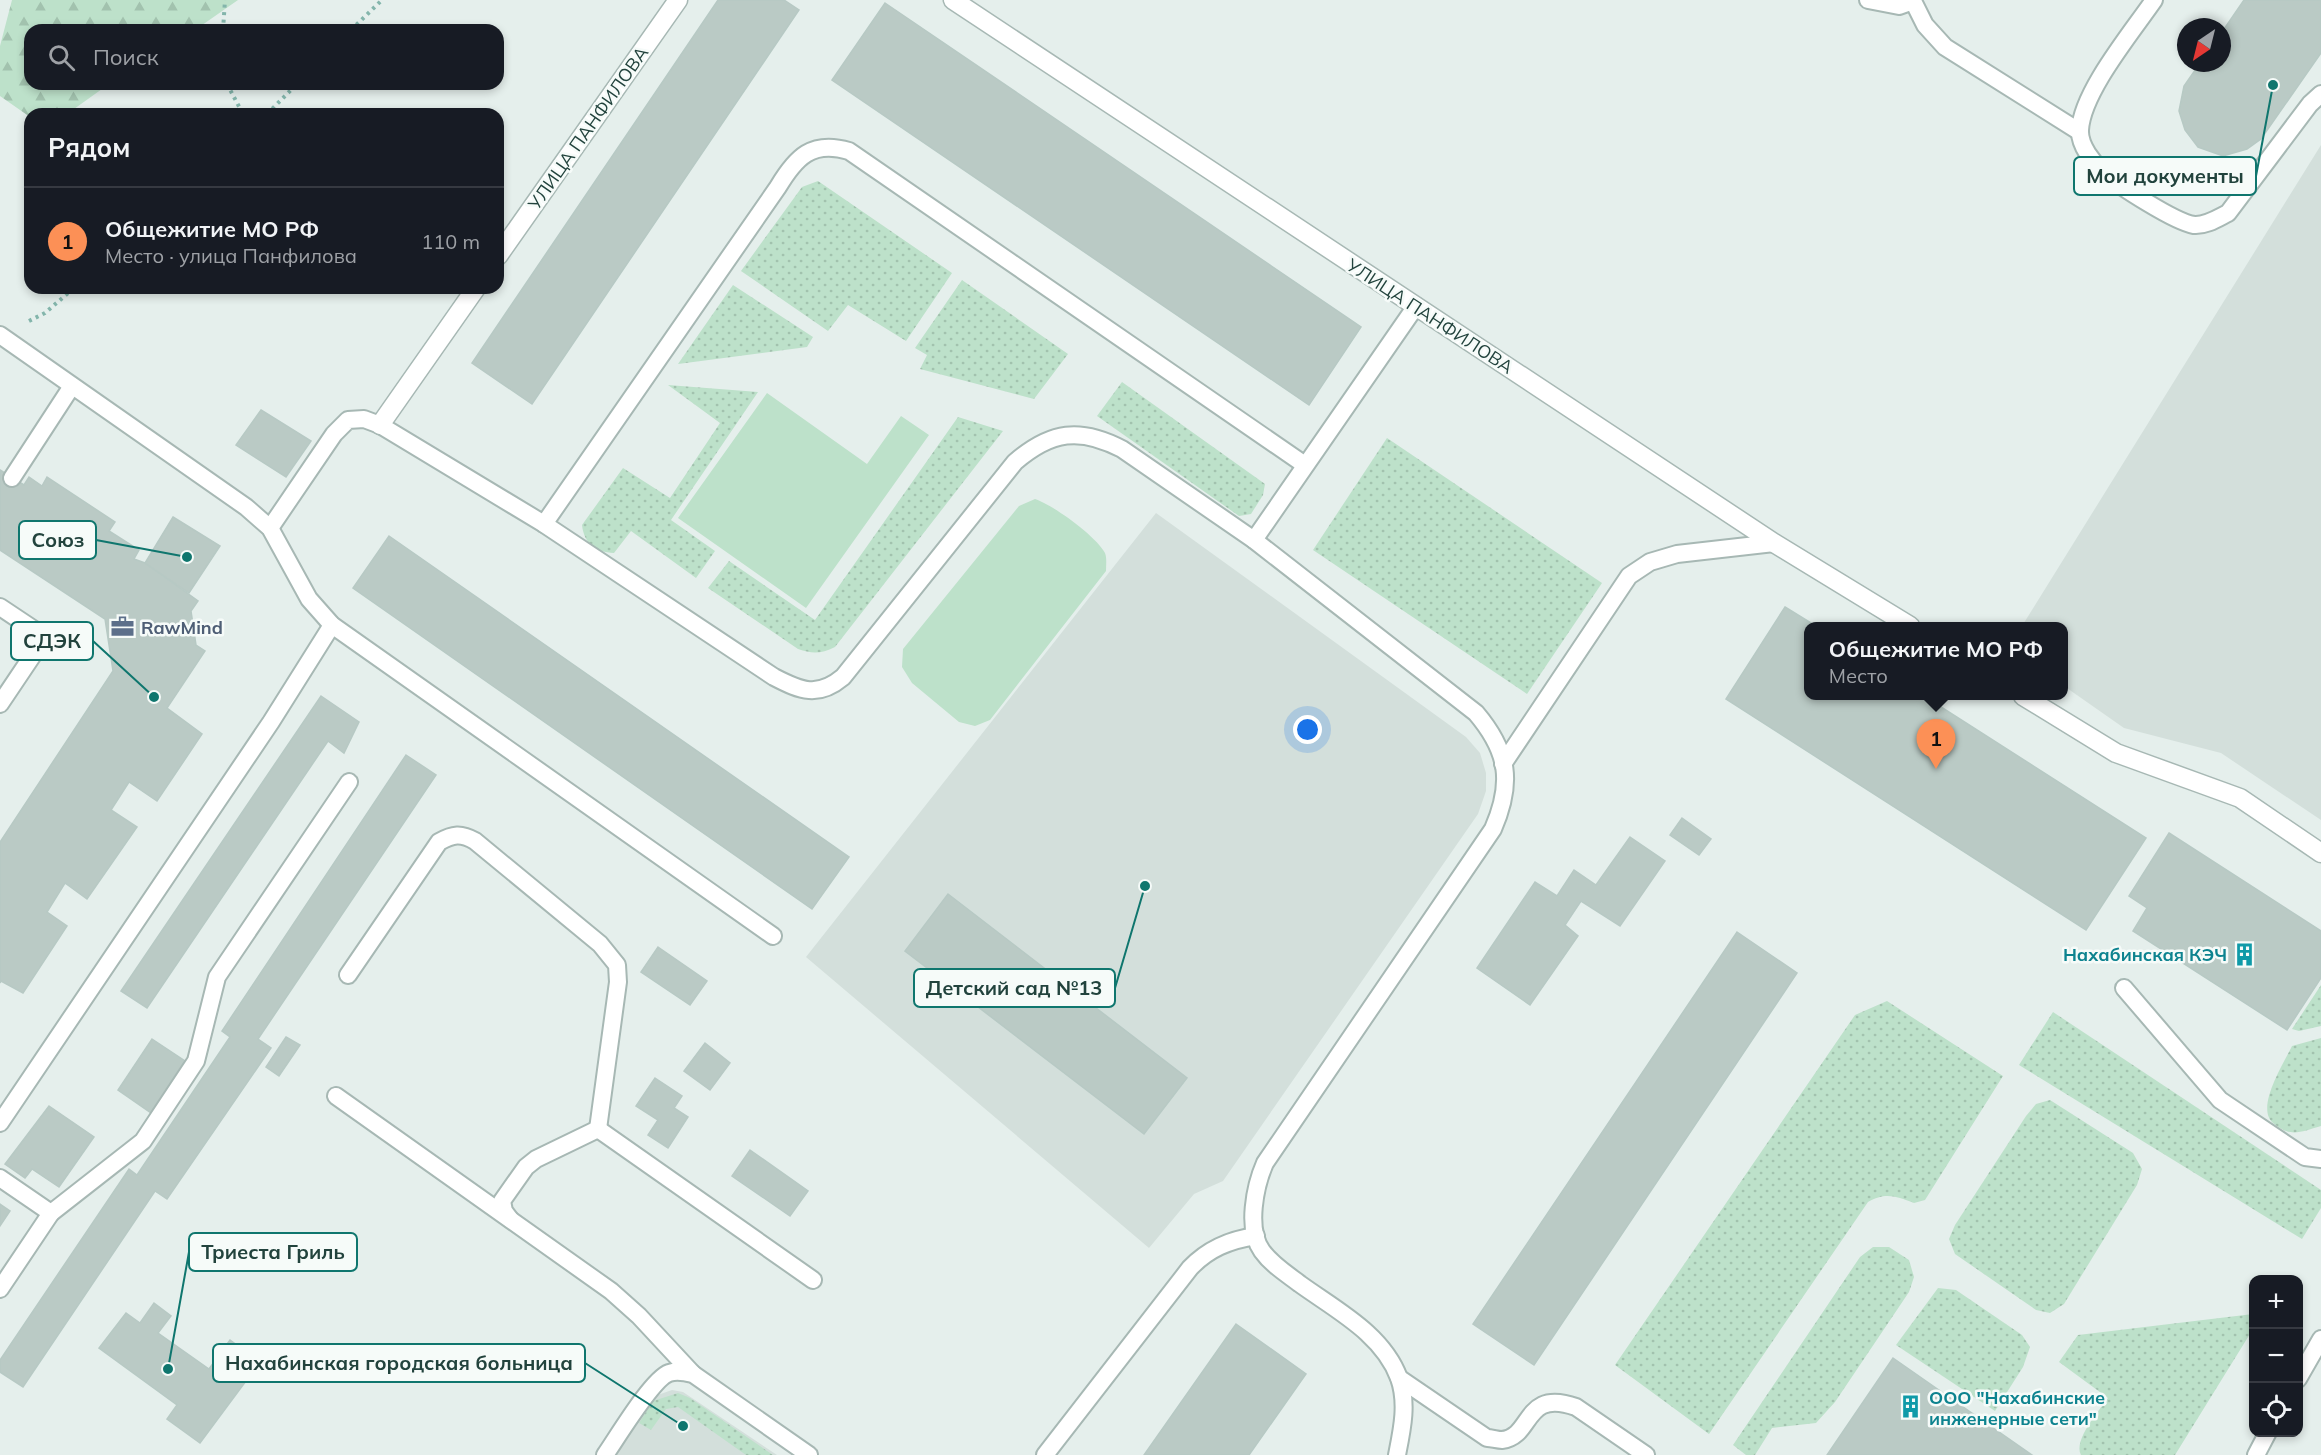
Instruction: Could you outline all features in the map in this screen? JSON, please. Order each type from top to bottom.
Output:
[{"type":"street","name":"УЛИЦА ПАНФИЛОВА","points":[[504,247],[678,0]]},
{"type":"street","name":"УЛИЦА ПАНФИЛОВА","points":[[953,0],[1774,543],[1902,622]]},
{"type":"street","points":[[380,425],[472,294]]},
{"type":"street","points":[[2030,700],[2116,753],[2240,798],[2321,853]]},
{"type":"lane","points":[[1868,0],[1899,6],[1913,1],[1925,26],[1945,47],[2080,132]]},
{"type":"lane","points":[[2154,0],[2098,82],[2083,111],[2080,132],[2087,154],[2104,173],[2169,216],[2195,225],[2211,222],[2228,213],[2310,104],[2321,94]]},
{"type":"lane","points":[[544,524],[791,165],[820,147],[837,147],[849,151],[1305,465]]},
{"type":"lane","points":[[1254,540],[1416,306]]},
{"type":"lane","points":[[1,335],[246,507],[270,528],[309,599],[332,625],[772,936]]},
{"type":"lane","points":[[12,478],[72,386]]},
{"type":"lane","points":[[270,528],[333,434],[348,420],[363,419],[380,425],[544,524],[774,677],[805,691],[821,690],[832,686],[843,677],[1015,462],[1039,443],[1052,438],[1067,435],[1102,439],[1122,449],[1254,540],[1476,713],[1491,731],[1503,764],[1506,790],[1501,811],[1489,837],[1265,1163],[1254,1201],[1256,1236],[1261,1250],[1276,1267],[1370,1335],[1387,1354],[1399,1378],[1404,1401],[1402,1433],[1397,1455]]},
{"type":"lane","points":[[1503,764],[1629,576],[1650,562],[1677,554],[1774,543]]},
{"type":"lane","points":[[0,607],[45,637],[0,704]]},
{"type":"lane","points":[[0,1123],[271,722],[332,625]]},
{"type":"lane","points":[[0,1289],[51,1213],[143,1141],[196,1060],[217,977],[349,782]]},
{"type":"lane","points":[[348,975],[439,842],[452,835],[465,835],[475,841],[600,944],[617,965],[618,982],[597,1129]]},
{"type":"lane","points":[[2124,988],[2220,1100],[2305,1157],[2321,1159]]},
{"type":"lane","points":[[336,1096],[611,1291],[639,1316],[693,1374],[809,1455]]},
{"type":"lane","points":[[511,1220],[504,1211],[502,1201],[526,1167],[536,1159],[597,1129]]},
{"type":"lane","points":[[597,1129],[813,1280]]},
{"type":"lane","points":[[0,1178],[51,1213]]},
{"type":"lane","points":[[1045,1455],[1202,1255],[1236,1239],[1256,1236]]},
{"type":"lane","points":[[2303,1370],[2321,1339]]},
{"type":"lane","points":[[605,1455],[656,1381],[669,1373],[682,1371],[693,1374]]},
{"type":"lane","points":[[1399,1378],[1487,1438],[1503,1440],[1515,1434],[1530,1414],[1547,1402],[1565,1403],[1576,1407],[1646,1455]]},
{"type":"lane","points":[[2256,1455],[2265,1437]]},
{"type":"path","points":[[223,24],[225,0]]},
{"type":"path","points":[[357,24],[382,0]]},
{"type":"path","points":[[230,90],[240,108]]},
{"type":"path","points":[[273,108],[291,90]]},
{"type":"path","points":[[1,335],[45,313],[67,294]]},
{"type":"shaded area","points":[[2321,145],[2321,820],[2221,753],[2124,728],[2068,689],[2068,622],[2024,622]]},
{"type":"shaded area","points":[[1156,513],[1466,737],[1480,753],[1486,773],[1486,791],[1478,814],[1223,1181],[1194,1194],[1149,1248],[806,957]]},
{"type":"shaded area","points":[[672,1390],[683,1392],[777,1455],[612,1455],[652,1397]]},
{"type":"green space","points":[[12,0],[238,0],[204,24],[24,24],[24,90],[101,90],[75,108],[24,108],[24,113],[0,96],[0,46]]},
{"type":"green space","points":[[818,181],[952,273],[906,341],[848,305],[828,331],[741,271],[802,187]]},
{"type":"green space","points":[[962,280],[1068,354],[1034,399],[920,369],[927,355],[915,348]]},
{"type":"green space","points":[[733,285],[813,337],[807,347],[678,364]]},
{"type":"green space","points":[[1122,382],[1265,484],[1263,495],[1251,514],[1239,516],[1097,416]]},
{"type":"green space","points":[[668,385],[758,392],[671,520],[715,551],[696,578],[631,531],[614,553],[596,549],[588,542],[583,532],[582,525],[623,468],[670,498],[720,423]]},
{"type":"green space","points":[[767,393],[867,464],[901,416],[929,435],[806,608],[678,518]]},
{"type":"green space","points":[[958,417],[1003,431],[835,647],[816,652],[798,649],[708,588],[729,561],[815,620]]},
{"type":"green space","points":[[1387,438],[1602,583],[1527,694],[1313,550]]},
{"type":"green space","points":[[1035,499],[1063,514],[1093,538],[1105,553],[1106,571],[990,720],[975,726],[959,722],[912,683],[902,667],[903,649],[1019,506]]},
{"type":"green space","points":[[2321,985],[2321,1026],[2299,1031],[2292,1029]]},
{"type":"green space","points":[[1887,1001],[2003,1076],[1925,1200],[1914,1203],[1885,1196],[1868,1202],[1709,1434],[1615,1365],[1855,1015]]},
{"type":"green space","points":[[2053,1012],[2321,1190],[2321,1208],[2302,1239],[2019,1065]]},
{"type":"green space","points":[[2321,1038],[2321,1126],[2296,1132],[2285,1131],[2273,1123],[2268,1116],[2267,1107],[2273,1085],[2292,1046]]},
{"type":"green space","points":[[2050,1100],[2133,1153],[2142,1169],[2137,1185],[2064,1304],[2050,1313],[2036,1310],[1955,1254],[1949,1239],[1955,1225],[2026,1116],[2036,1104]]},
{"type":"green space","points":[[1873,1247],[1889,1247],[1909,1260],[1914,1277],[1909,1292],[1835,1402],[1816,1423],[1772,1428],[1755,1455],[1746,1455],[1733,1445],[1860,1257]]},
{"type":"green space","points":[[1938,1288],[1956,1290],[2022,1335],[2030,1347],[2023,1367],[1995,1411],[1896,1345]]},
{"type":"green space","points":[[2249,1314],[2249,1335],[2175,1455],[2081,1455],[2079,1449],[2084,1434],[2108,1398],[2059,1362],[2078,1335]]},
{"type":"green space","points":[[678,1393],[690,1398],[773,1455],[746,1455],[678,1407],[666,1409],[651,1430],[639,1423],[653,1401]]},
{"type":"building","points":[[718,0],[784,0],[799,10],[532,404],[472,363]]},
{"type":"building","points":[[2244,0],[2321,0],[2321,53],[2261,139],[2247,149],[2223,156],[2198,147],[2185,130],[2179,111],[2184,86],[2194,72],[2231,72],[2231,19]]},
{"type":"building","points":[[885,3],[1361,327],[1309,405],[832,80]]},
{"type":"building","points":[[261,410],[311,441],[286,477],[236,445]]},
{"type":"building","points":[[0,470],[24,485],[29,477],[42,486],[47,477],[115,522],[109,531],[139,550],[134,559],[145,563],[198,601],[191,611],[196,645],[205,651],[167,708],[202,734],[157,801],[129,782],[111,810],[137,827],[87,899],[65,883],[47,912],[67,926],[23,993],[1,981],[0,983],[0,842],[113,671],[105,619],[0,550]]},
{"type":"building","points":[[173,517],[220,546],[189,593],[145,563]]},
{"type":"building","points":[[389,536],[849,857],[812,909],[353,588]]},
{"type":"building","points":[[1785,607],[1809,622],[1804,622],[1804,700],[1930,700],[2146,838],[2086,930],[1726,699]]},
{"type":"building","points":[[321,696],[359,722],[344,753],[328,741],[147,1008],[121,991]]},
{"type":"building","points":[[406,755],[436,775],[258,1039],[271,1048],[167,1199],[155,1191],[23,1387],[0,1372],[0,1360],[129,1169],[137,1175],[230,1037],[222,1031]]},
{"type":"building","points":[[1682,818],[1711,839],[1699,855],[1670,835]]},
{"type":"building","name":"Нахабинская КЭЧ","points":[[2169,833],[2321,931],[2321,978],[2287,1030],[2133,931],[2147,908],[2129,896]]},
{"type":"building","points":[[1630,837],[1665,861],[1620,926],[1581,901],[1565,925],[1578,936],[1530,1005],[1477,968],[1535,882],[1557,896],[1574,870],[1596,885]]},
{"type":"building","points":[[948,894],[1187,1078],[1144,1134],[905,951]]},
{"type":"building","points":[[1737,932],[1797,973],[1534,1365],[1473,1324]]},
{"type":"building","points":[[658,947],[707,981],[690,1005],[641,972]]},
{"type":"building","points":[[286,1037],[300,1045],[279,1076],[266,1067]]},
{"type":"building","points":[[152,1039],[185,1061],[151,1113],[118,1090]]},
{"type":"building","points":[[705,1043],[730,1063],[710,1090],[684,1071]]},
{"type":"building","points":[[655,1078],[682,1096],[674,1108],[688,1117],[668,1148],[648,1135],[658,1120],[636,1106]]},
{"type":"building","points":[[49,1106],[94,1137],[59,1187],[32,1169],[25,1178],[5,1164]]},
{"type":"building","points":[[750,1150],[808,1191],[790,1216],[732,1176]]},
{"type":"building","points":[[0,1204],[10,1211],[0,1226]]},
{"type":"building","points":[[154,1303],[171,1316],[158,1333],[209,1369],[230,1340],[260,1362],[200,1443],[167,1419],[177,1405],[99,1348],[126,1313],[140,1323]]},
{"type":"building","points":[[1236,1324],[1306,1374],[1249,1455],[1144,1455]]},
{"type":"building","name":"ООО \"Нахабинские инженерные сети\"","points":[[1893,1358],[2032,1455],[1827,1455]]},
{"type":"place","name":"Мои документы","points":[[2273,85]]},
{"type":"place","name":"Союз","points":[[187,557]]},
{"type":"place","name":"RawMind","points":[[123,627]]},
{"type":"place","name":"СДЭК","points":[[154,697]]},
{"type":"place","name":"Общежитие МО РФ","points":[[1936,769]]},
{"type":"place","name":"Детский сад №13","points":[[1145,886]]},
{"type":"place","name":"Нахабинская КЭЧ","points":[[2245,954]]},
{"type":"place","name":"Триеста Гриль","points":[[168,1369]]},
{"type":"place","name":"ООО \"Нахабинские инженерные сети\"","points":[[1911,1407]]},
{"type":"place","name":"Нахабинская городская больница","points":[[683,1426]]}]
